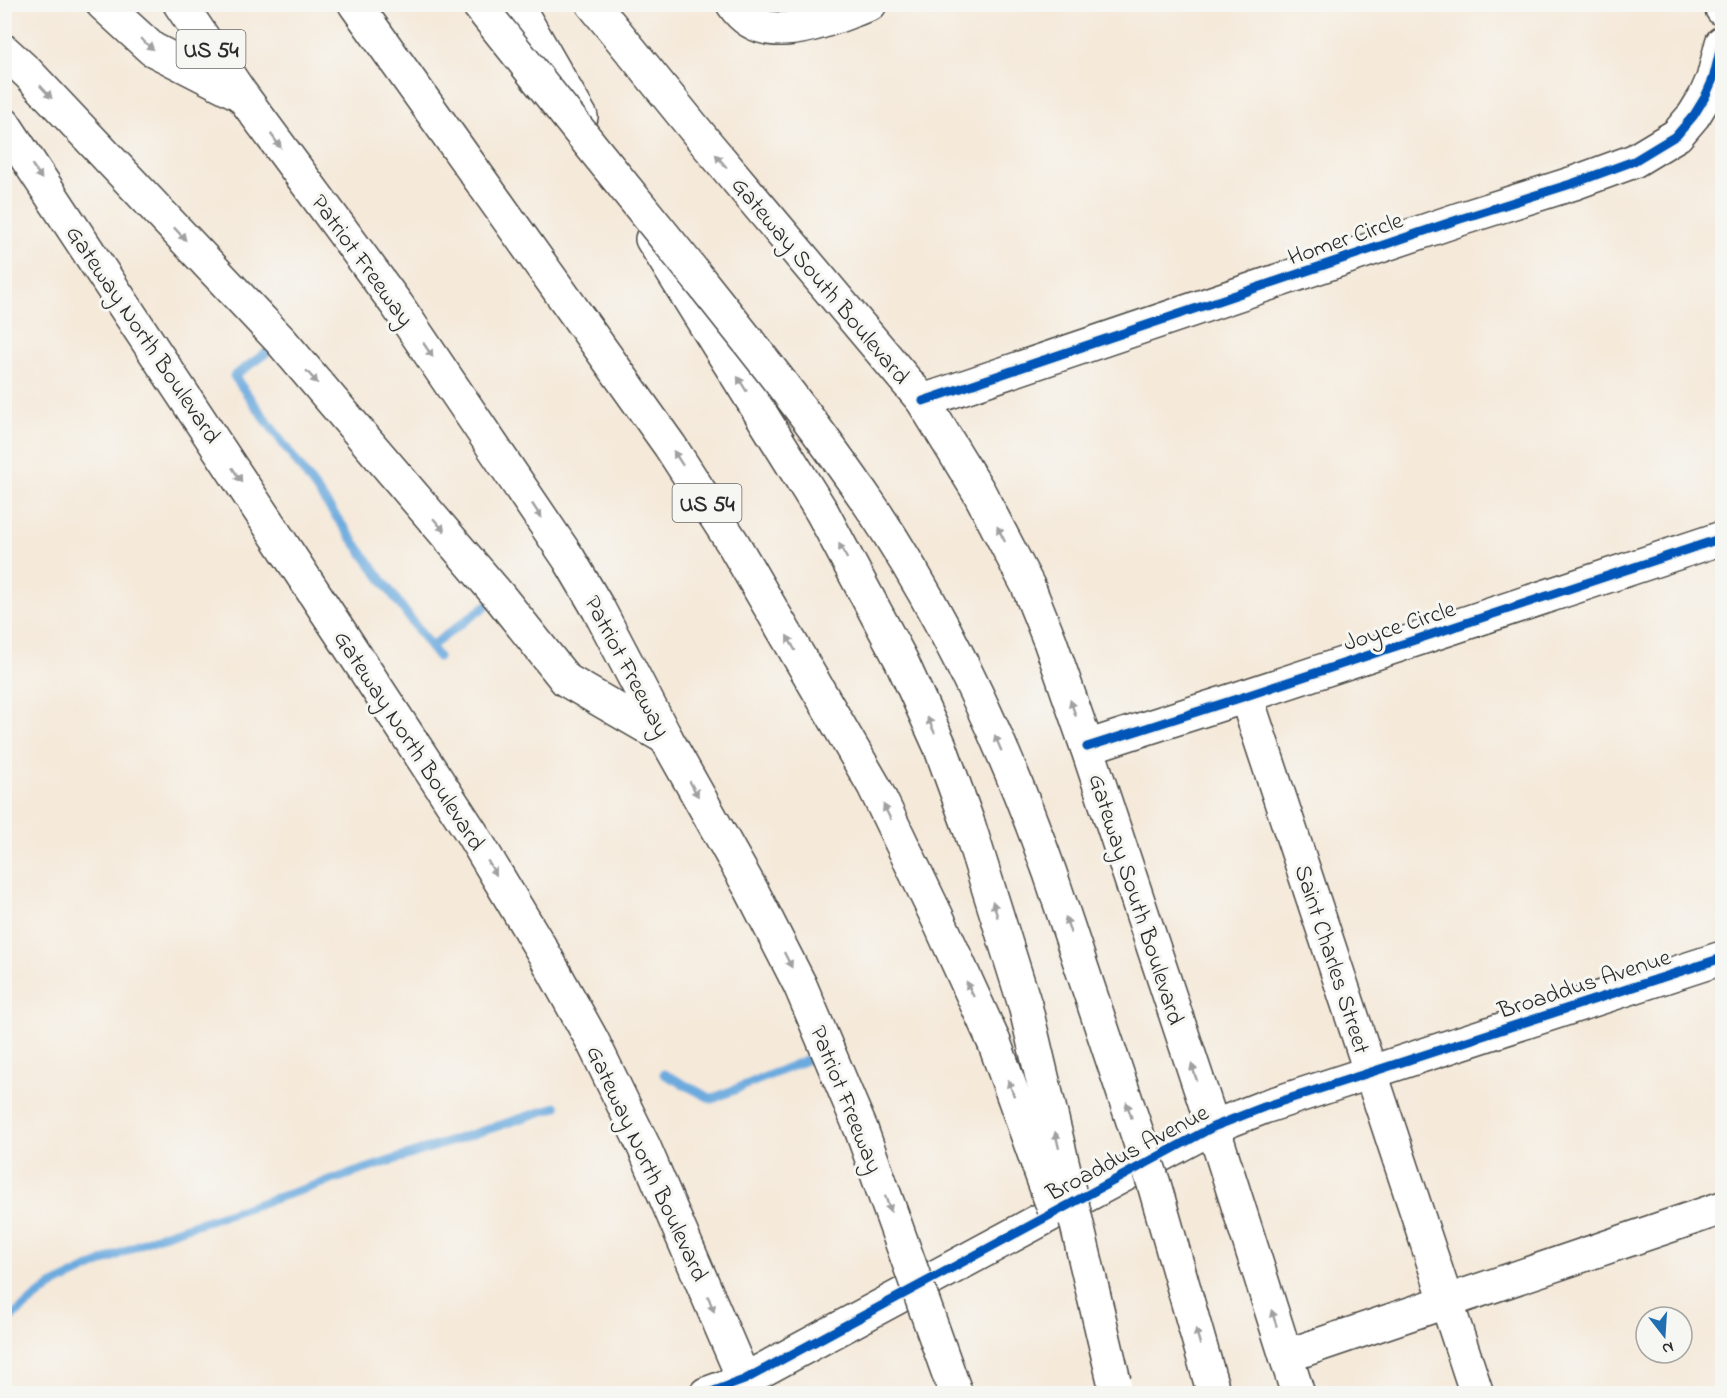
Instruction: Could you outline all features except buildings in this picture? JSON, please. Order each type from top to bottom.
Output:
[{"type":"main road","points":[[103,4],[152,49],[241,94]]},
{"type":"main road","name":"Patriot Freeway","points":[[180,4],[241,94],[397,305],[569,559],[599,610],[666,738],[752,891],[800,985],[861,1129],[956,1394]]},
{"type":"main road","name":"US 54","points":[[355,4],[670,446],[734,545],[874,786],[994,1042],[1117,1387]]},
{"type":"main road","points":[[478,4],[769,367],[828,445],[906,562],[965,668],[1033,825],[1050,873],[1154,1184],[1214,1394]]},
{"type":"main road","points":[[516,4],[631,204],[822,512],[901,660],[940,746],[969,826],[1024,1005],[1117,1387]]},
{"type":"main road","name":"Gateway South Boulevard","points":[[593,4],[922,401],[979,492],[1028,586],[1087,747],[1213,1127],[1298,1394]]},
{"type":"main road","points":[[742,14],[768,29],[782,30],[806,26],[870,4]]},
{"type":"main road","name":"Homer Circle","points":[[922,401],[1634,161],[1677,135],[1694,115],[1713,79],[1722,43]]},
{"type":"main road","points":[[4,51],[28,73],[282,341],[499,596],[566,680],[666,738]]},
{"type":"main road","name":"Gateway North Boulevard","points":[[4,124],[187,398],[471,832],[543,952],[592,1040],[644,1147],[747,1387]]},
{"type":"main road","name":"Joyce Circle","points":[[1087,747],[1722,538]]},
{"type":"main road","name":"Saint Charles Street","points":[[1246,696],[1477,1394]]},
{"type":"main road","name":"Broaddus Avenue","points":[[706,1394],[747,1387],[1213,1127],[1264,1107],[1722,958]]},
{"type":"main road","points":[[1286,1356],[1722,1208]]},
{"type":"waterway","points":[[277,345],[234,376],[438,657]]},
{"type":"waterway","points":[[430,647],[495,599]]},
{"type":"waterway","points":[[664,1074],[712,1099],[823,1053]]},
{"type":"waterway","points":[[4,1323],[51,1286],[153,1238],[556,1107]]},
{"type":"cycle path","points":[[923,401],[1634,161],[1677,135],[1694,115],[1713,79],[1722,43]]},
{"type":"cycle path","points":[[1087,747],[1722,538]]},
{"type":"cycle path","points":[[706,1394],[744,1380],[1213,1127],[1264,1107],[1722,958]]}]
